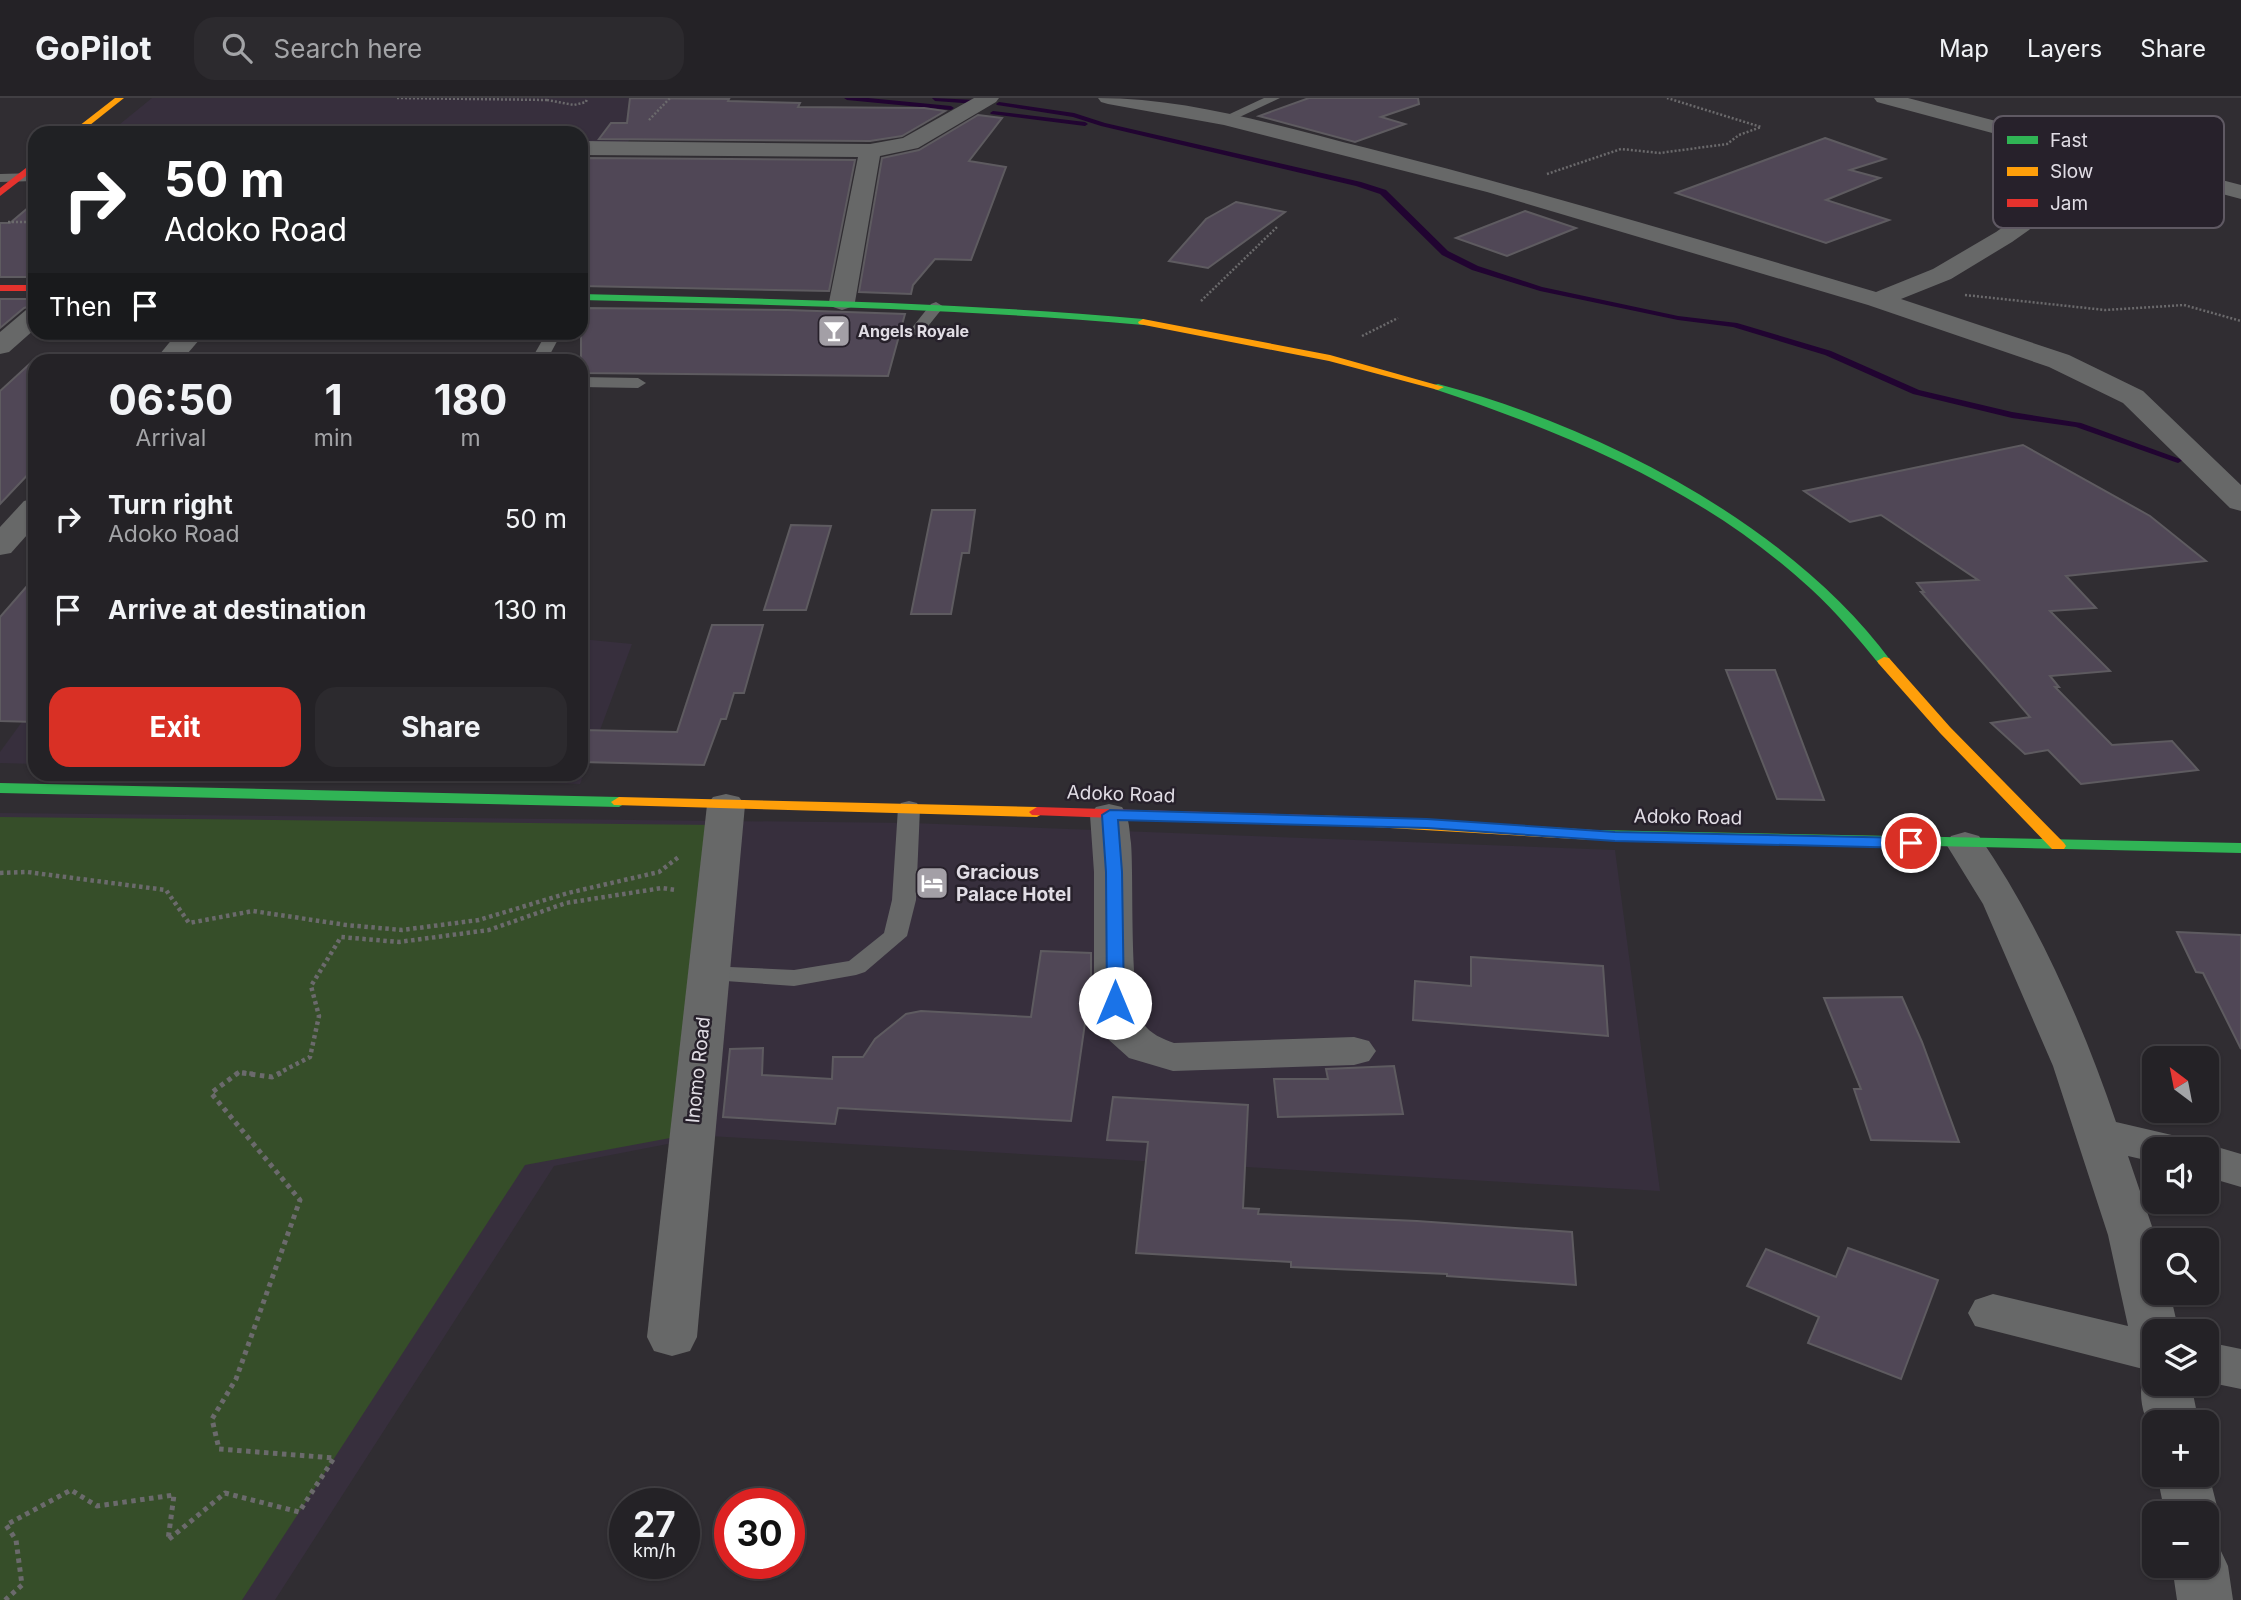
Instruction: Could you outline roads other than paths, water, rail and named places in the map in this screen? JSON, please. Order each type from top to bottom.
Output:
[{"type":"street","points":[[83,126],[120,98]]},
{"type":"street","points":[[104,126],[139,98]]},
{"type":"street","points":[[588,148],[870,150],[911,143],[989,98]]},
{"type":"street","points":[[1108,98],[1225,119],[1495,187],[1877,300],[2059,361],[2133,397],[2241,502]]},
{"type":"street","points":[[1884,98],[1993,127]]},
{"type":"street","points":[[842,302],[865,165],[870,150]]},
{"type":"street","points":[[0,192],[28,179]]},
{"type":"street","points":[[0,206],[28,180]]},
{"type":"street","points":[[2224,188],[2241,192]]},
{"type":"street","points":[[1877,300],[1942,274],[2017,228]]},
{"type":"street","points":[[0,288],[28,288]]},
{"type":"street","points":[[588,297],[842,302],[1097,317],[1175,326],[1324,356],[1487,402],[1577,436],[1689,493],[1744,529],[1826,596],[1868,640],[1909,690],[2058,846]]},
{"type":"street","points":[[0,346],[28,321]]},
{"type":"street","points":[[173,354],[186,340]]},
{"type":"street","points":[[0,546],[28,515]]},
{"type":"street","name":"Adoko Road","points":[[0,788],[909,808],[1427,824],[1615,837],[2241,848]]},
{"type":"street","name":"Inomo Road","points":[[672,1336],[726,805]]},
{"type":"street","points":[[1110,815],[1114,872],[1115,1003],[1124,1030],[1144,1048],[1173,1057],[1354,1051]]},
{"type":"street","points":[[1965,844],[2003,904],[2075,1066],[2132,1235],[2151,1319]]},
{"type":"street","points":[[2097,1133],[2142,1143]]},
{"type":"street","points":[[2219,1164],[2241,1171]]},
{"type":"street","points":[[1993,1313],[2142,1349]]},
{"type":"street","points":[[2219,1364],[2241,1369]]},
{"type":"street","points":[[2202,1578],[2205,1600]]},
{"type":"lane","points":[[1225,119],[1274,98]]},
{"type":"lane","points":[[0,178],[28,178]]},
{"type":"lane","points":[[916,332],[936,307]]},
{"type":"lane","points":[[588,382],[638,383]]},
{"type":"lane","points":[[707,974],[794,978],[856,967],[895,936],[904,900],[909,808]]},
{"type":"waterway","points":[[847,98],[951,108]]},
{"type":"waterway","points":[[935,99],[977,102]]},
{"type":"waterway","points":[[999,104],[1074,115],[1103,125],[1358,184],[1383,192],[1445,253],[1475,268],[1540,289],[1678,318],[1734,325],[1828,353],[1916,392],[2012,415],[2078,425],[2178,460]]},
{"type":"waterway","points":[[993,113],[1085,124]]},
{"type":"place","name":"Angels Royale","points":[[834,331]]},
{"type":"place","name":"Gracious Palace Hotel","points":[[932,883]]}]
